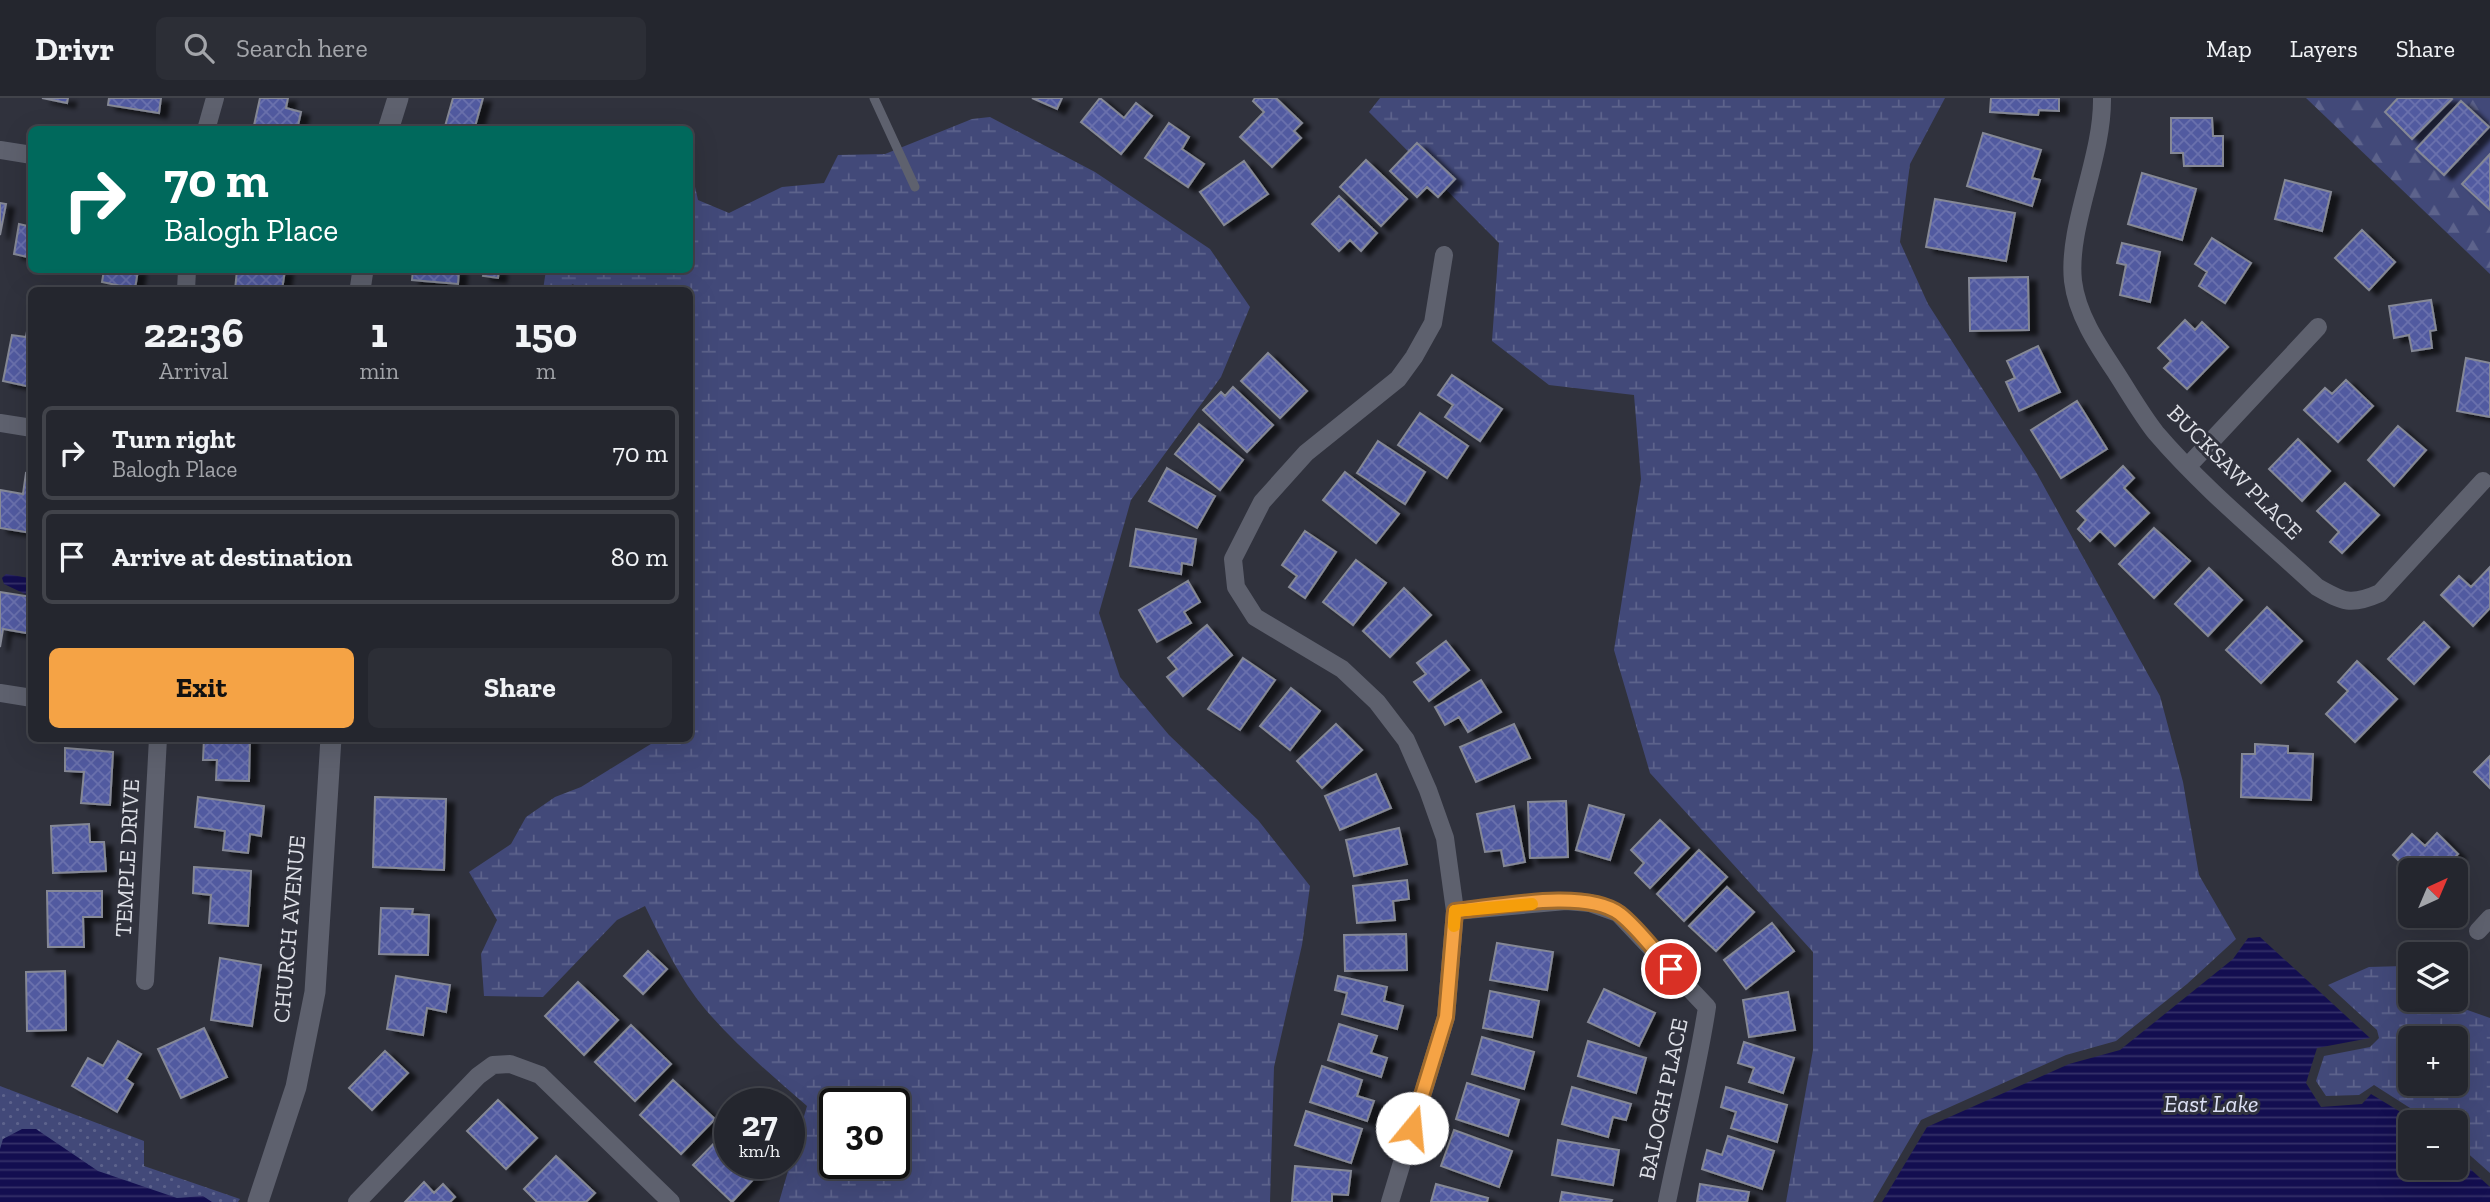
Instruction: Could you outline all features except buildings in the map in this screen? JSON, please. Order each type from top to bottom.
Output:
[{"type":"street","points":[[207,126],[215,98]]},
{"type":"street","points":[[389,126],[398,98]]},
{"type":"street","name":"BUCKSAW PLACE","points":[[2102,98],[2098,150],[2074,246],[2073,281],[2081,312],[2094,340],[2155,432],[2188,466],[2317,587],[2342,601],[2362,601],[2380,593],[2483,481]]},
{"type":"street","points":[[0,150],[28,154]]},
{"type":"street","points":[[1390,1202],[1446,1017],[1455,911],[1445,838],[1406,740],[1377,702],[1342,669],[1255,617],[1236,587],[1233,559],[1262,502],[1279,482],[1306,453],[1398,379],[1415,357],[1433,323],[1444,255]]},
{"type":"street","points":[[2188,466],[2318,327]]},
{"type":"street","points":[[0,423],[28,427]]},
{"type":"street","points":[[0,693],[28,697]]},
{"type":"street","name":"TEMPLE DRIVE","points":[[145,981],[158,742]]},
{"type":"street","name":"CHURCH AVENUE","points":[[258,1202],[296,1087],[314,992],[331,742]]},
{"type":"street","name":"BALOGH PLACE","points":[[1455,911],[1566,901],[1590,904],[1618,913],[1707,1007],[1699,1060],[1684,1115],[1667,1202]]},
{"type":"street","points":[[357,1202],[478,1076],[493,1065],[510,1064],[540,1075],[671,1202]]},
{"type":"lane","points":[[874,98],[915,187]]},
{"type":"green space","points":[[1380,98],[1945,98],[1910,164],[1900,242],[1928,304],[2036,472],[2160,696],[2183,782],[2199,875],[2236,939],[2187,984],[2116,1041],[2066,1055],[1921,1120],[1873,1202],[1786,1202],[1813,1050],[1813,952],[1650,773],[1614,650],[1641,479],[1634,395],[1549,385],[1492,341],[1499,243],[1369,112]]},
{"type":"green space","points":[[2306,98],[2490,98],[2490,274]]},
{"type":"green space","points":[[990,117],[1095,172],[1210,249],[1250,307],[1221,377],[1131,500],[1099,613],[1120,677],[1169,735],[1258,820],[1310,886],[1302,945],[1274,1067],[1270,1202],[779,1202],[786,1179],[805,1179],[805,1088],[786,1088],[741,1047],[705,1009],[680,972],[645,906],[617,920],[543,997],[484,996],[481,954],[497,920],[469,872],[511,844],[526,817],[555,797],[581,787],[654,742],[693,742],[693,287],[576,287],[573,284],[568,287],[543,287],[546,273],[693,273],[693,178],[698,200],[729,213],[782,187],[824,183],[838,155],[885,154],[972,119]]},
{"type":"green space","points":[[2398,966],[2398,1012],[2468,1010],[2490,1018],[2490,1173],[2468,1154],[2468,1110],[2413,1110],[2374,1085],[2359,1095],[2326,1096],[2316,1081],[2324,1056],[2370,1047],[2379,1038],[2377,1030],[2328,985],[2369,967]]},
{"type":"green space","points":[[0,1086],[144,1141],[144,1166],[240,1199],[238,1202],[0,1202]]},
{"type":"water","points":[[6,574],[28,578],[28,592],[25,594],[4,584],[2,578]]},
{"type":"water","name":"East Lake","points":[[2260,937],[2370,1038],[2317,1048],[2306,1083],[2321,1107],[2362,1104],[2371,1094],[2398,1110],[2398,1180],[2468,1180],[2468,1167],[2490,1187],[2490,1202],[1882,1202],[1927,1127],[2069,1064],[2120,1050],[2233,959],[2248,938]]},
{"type":"water","points":[[22,1129],[36,1129],[98,1171],[177,1198],[203,1196],[212,1202],[0,1202],[0,1149],[3,1139]]},
{"type":"slow traffic","points":[[1454,926],[1455,911],[1532,904]]},
{"type":"route","points":[[1412,1128],[1446,1017],[1455,911],[1566,901],[1590,904],[1618,913],[1671,969]]}]
